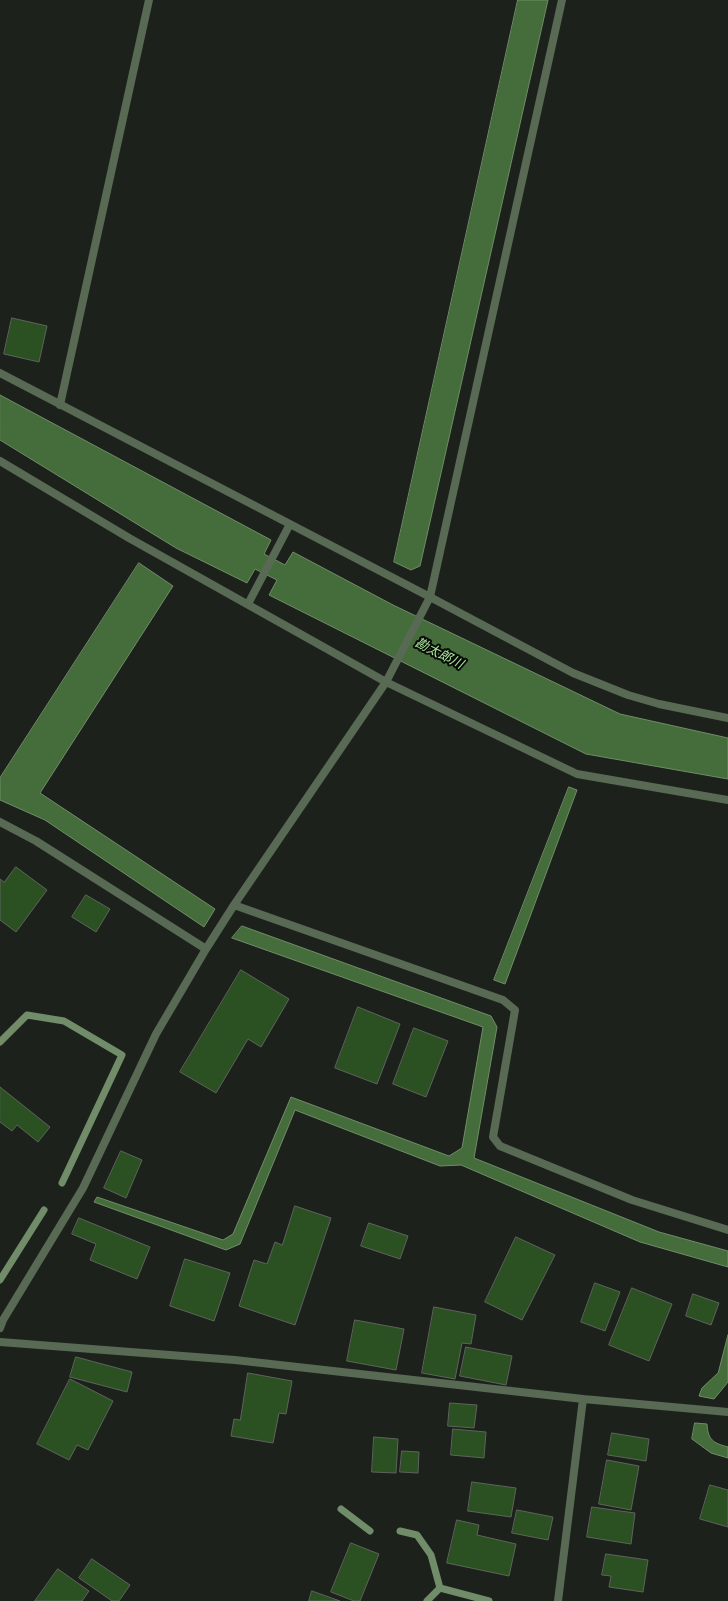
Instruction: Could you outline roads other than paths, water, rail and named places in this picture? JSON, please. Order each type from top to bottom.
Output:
[{"type":"street","points":[[60,405],[149,0]]},
{"type":"street","points":[[0,1328],[3,1320],[83,1188],[156,1034],[206,949],[234,904],[386,682],[430,597],[562,0]]},
{"type":"street","points":[[0,374],[430,597],[573,673],[641,699],[728,718]]},
{"type":"street","points":[[0,461],[128,538],[386,682],[577,774],[728,800]]},
{"type":"street","points":[[248,604],[290,524]]},
{"type":"street","points":[[0,822],[36,841],[206,949]]},
{"type":"street","points":[[234,904],[503,1000],[515,1010],[493,1137],[500,1146],[632,1200],[728,1230]]},
{"type":"street","points":[[0,1342],[235,1360],[583,1399],[728,1412]]},
{"type":"street","points":[[558,1601],[583,1399]]},
{"type":"water","points":[[518,0],[548,0],[420,566],[411,570],[394,562]]},
{"type":"water","name":"勘太郎川","points":[[0,395],[271,540],[264,554],[285,565],[293,552],[393,605],[620,714],[728,738],[728,779],[586,754],[269,595],[277,580],[255,569],[247,583],[176,548],[0,440]]},
{"type":"water","points":[[139,563],[173,586],[40,793],[215,909],[204,927],[45,820],[0,800],[0,778]]},
{"type":"water","points":[[569,787],[577,790],[505,984],[494,980]]},
{"type":"water","points":[[242,926],[491,1016],[497,1027],[474,1158],[659,1232],[728,1251],[728,1267],[640,1242],[461,1165],[440,1166],[295,1110],[240,1244],[226,1250],[94,1202],[97,1197],[223,1240],[233,1234],[291,1097],[449,1156],[462,1148],[483,1027],[232,938]]},
{"type":"water","points":[[728,1335],[728,1382],[714,1399],[699,1396],[702,1388],[718,1373]]},
{"type":"water","points":[[695,1423],[707,1424],[712,1440],[728,1447],[728,1458],[711,1453],[692,1439]]},
{"type":"waterway","points":[[0,1042],[27,1015],[64,1021],[122,1055],[62,1183]]},
{"type":"waterway","points":[[0,1280],[44,1210]]},
{"type":"waterway","points":[[341,1509],[370,1531]]},
{"type":"waterway","points":[[400,1531],[417,1535],[431,1555],[440,1588],[489,1601]]},
{"type":"waterway","points":[[427,1601],[440,1588]]}]
